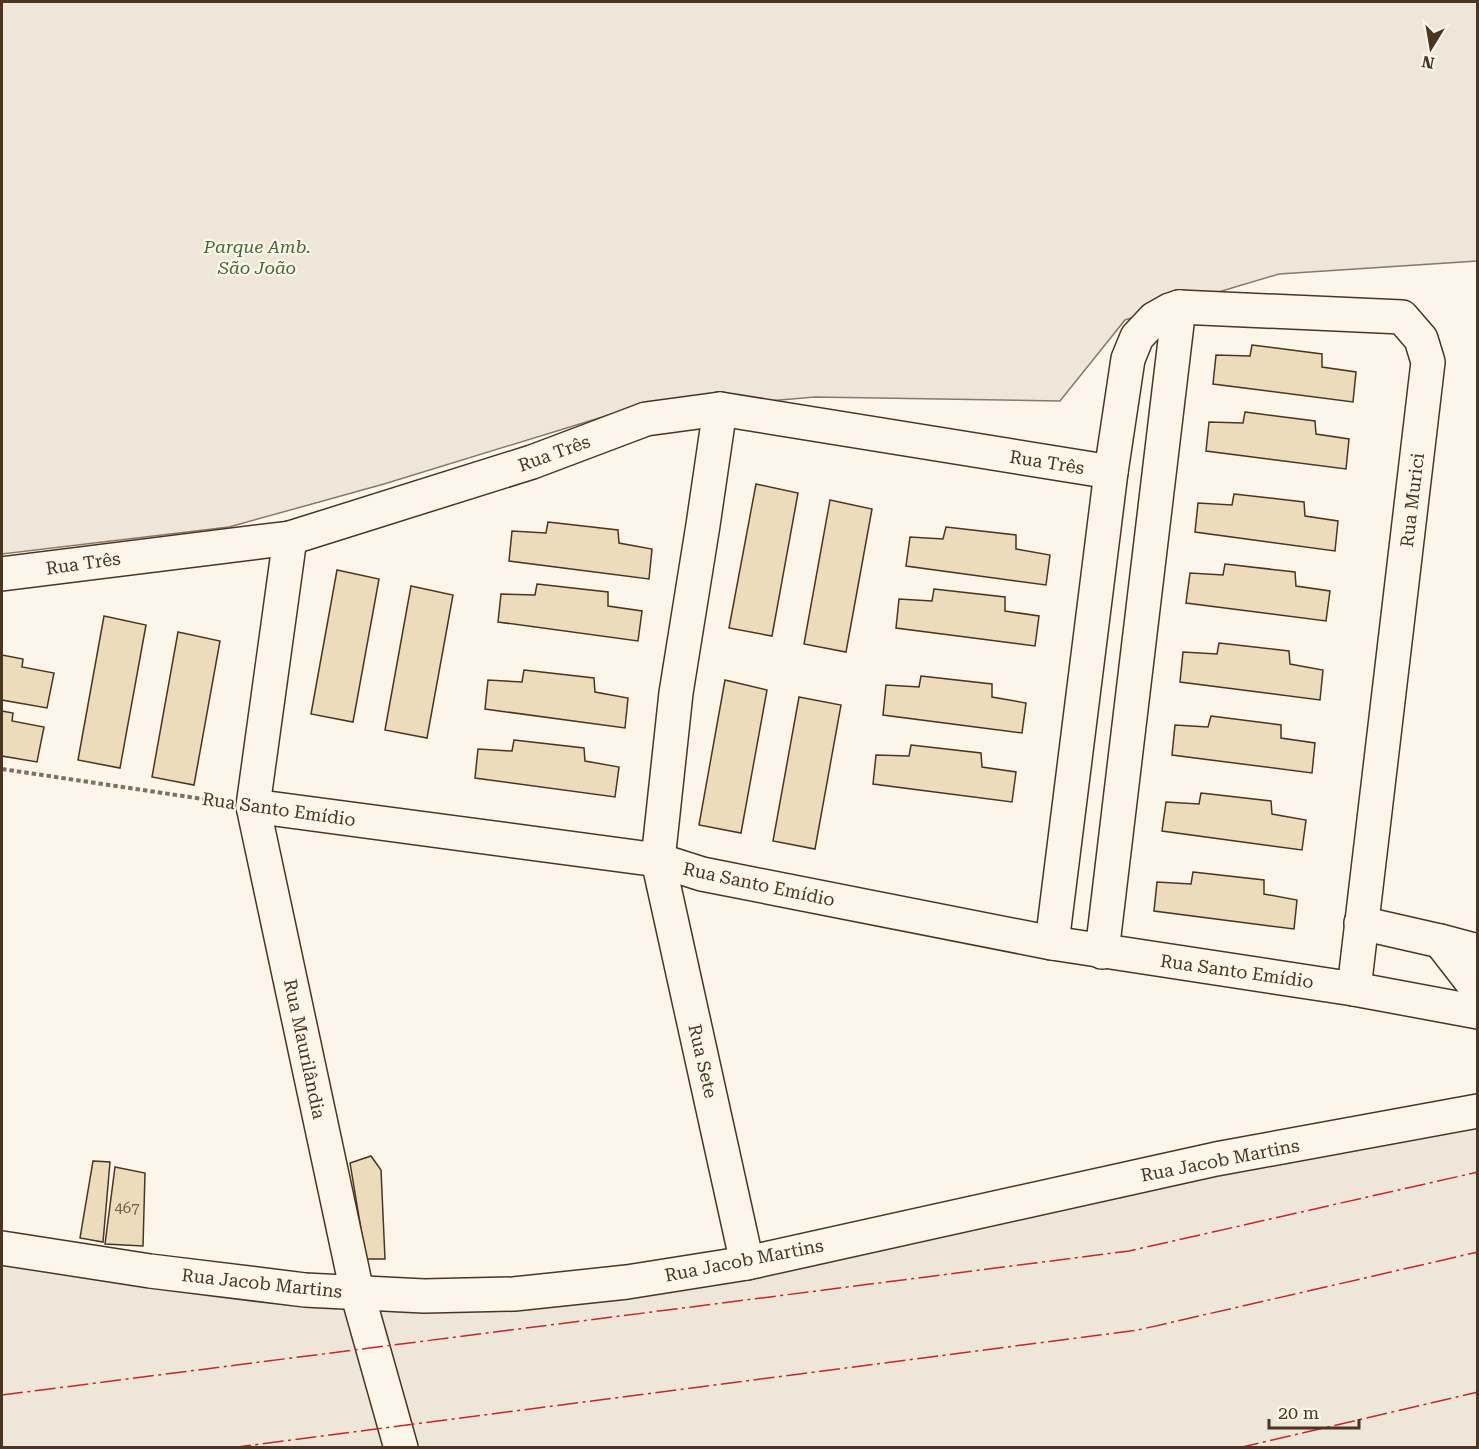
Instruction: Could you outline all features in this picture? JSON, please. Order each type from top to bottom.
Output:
[{"type":"street","points":[[1052,944],[1111,472],[1128,359],[1137,337],[1154,319],[1179,307],[1102,952]]},
{"type":"street","name":"Rua Murici","points":[[1179,307],[1402,318],[1421,339],[1428,362],[1354,989]]},
{"type":"street","name":"Rua Três","points":[[2,574],[290,538],[532,462],[646,419],[720,410],[1111,472]]},
{"type":"street","name":"Rua Sete","points":[[720,410],[704,525],[676,693],[658,860],[747,1263]]},
{"type":"street","name":"Rua Maurilândia","points":[[290,538],[253,806],[357,1292],[400,1448]]},
{"type":"street","name":"Rua Santo Emídio","points":[[253,806],[658,860],[702,874],[1052,944],[1354,989],[1478,1012]]},
{"type":"street","points":[[1361,923],[1478,951]]},
{"type":"street","points":[[1440,941],[1478,990]]},
{"type":"street","name":"Rua Jacob Martins","points":[[2,1248],[305,1290],[424,1296],[514,1294],[627,1282],[747,1263],[1216,1159],[1478,1111]]},
{"type":"path","name":"Rua Santo Emídio","points":[[2,769],[253,806]]},
{"type":"green space","name":"Parque Amb. São João","points":[[2,2],[1477,2],[1477,261],[1279,274],[1125,320],[1060,401],[815,397],[612,414],[384,484],[229,527],[2,554]]},
{"type":"green space","points":[[1477,1112],[1477,1447],[2,1448],[2,1256],[514,1294]]},
{"type":"building","points":[[1252,345],[1322,354],[1322,367],[1356,372],[1353,402],[1213,384],[1216,355],[1250,356]]},
{"type":"building","points":[[1245,412],[1315,421],[1316,434],[1349,439],[1346,469],[1206,451],[1209,422],[1243,423]]},
{"type":"building","points":[[756,484],[798,493],[772,636],[729,628]]},
{"type":"building","points":[[1234,494],[1304,502],[1305,516],[1338,521],[1335,551],[1195,532],[1198,503],[1232,505]]},
{"type":"building","points":[[830,500],[872,509],[846,652],[804,644]]},
{"type":"building","points":[[548,522],[618,530],[619,543],[652,549],[649,579],[509,561],[512,531],[546,533]]},
{"type":"building","points":[[946,527],[1016,535],[1016,549],[1050,555],[1046,585],[906,566],[910,537],[943,539]]},
{"type":"building","points":[[1225,564],[1295,572],[1296,586],[1330,591],[1326,621],[1186,603],[1190,573],[1223,575]]},
{"type":"building","points":[[337,570],[379,579],[353,722],[311,714]]},
{"type":"building","points":[[537,584],[608,592],[608,606],[642,611],[638,641],[498,622],[501,594],[535,595]]},
{"type":"building","points":[[411,586],[453,595],[427,738],[385,730]]},
{"type":"building","points":[[934,589],[1005,597],[1005,611],[1039,616],[1035,646],[896,628],[899,599],[932,601]]},
{"type":"building","points":[[104,616],[146,625],[120,768],[78,760]]},
{"type":"building","points":[[178,632],[220,641],[194,785],[152,777]]},
{"type":"building","points":[[1219,643],[1289,651],[1290,664],[1323,670],[1320,700],[1180,682],[1183,652],[1217,654]]},
{"type":"building","points":[[2,655],[23,659],[22,667],[54,673],[47,708],[2,700]]},
{"type":"building","points":[[524,670],[594,678],[595,692],[628,698],[625,728],[485,709],[488,680],[522,682]]},
{"type":"building","points":[[921,676],[992,684],[992,697],[1026,703],[1022,733],[883,715],[886,685],[919,687]]},
{"type":"building","points":[[725,680],[767,690],[741,833],[699,825]]},
{"type":"building","points":[[799,697],[841,705],[815,849],[773,841]]},
{"type":"building","points":[[2,711],[13,713],[12,721],[44,727],[37,762],[2,756]]},
{"type":"building","points":[[1211,716],[1281,725],[1281,738],[1315,743],[1312,773],[1172,755],[1175,725],[1208,727]]},
{"type":"building","points":[[514,740],[584,748],[585,761],[619,767],[615,797],[475,778],[478,749],[512,751]]},
{"type":"building","points":[[911,745],[981,753],[982,767],[1016,772],[1012,802],[873,784],[876,755],[909,756]]},
{"type":"building","points":[[1201,793],[1271,801],[1272,814],[1306,820],[1302,850],[1162,831],[1166,802],[1199,804]]},
{"type":"building","points":[[1193,872],[1264,880],[1264,894],[1297,900],[1294,929],[1154,911],[1157,882],[1191,884]]},
{"type":"building","points":[[371,1156],[381,1170],[385,1259],[366,1259],[350,1163]]},
{"type":"building","points":[[93,1161],[110,1162],[103,1242],[80,1238]]},
{"type":"building","points":[[115,1167],[145,1173],[143,1246],[105,1244]]},
{"type":"power","points":[[2,1395],[1129,1251],[1478,1172]]},
{"type":"power","points":[[230,1448],[1138,1330],[1478,1252]]},
{"type":"power","points":[[1238,1448],[1478,1392]]}]
